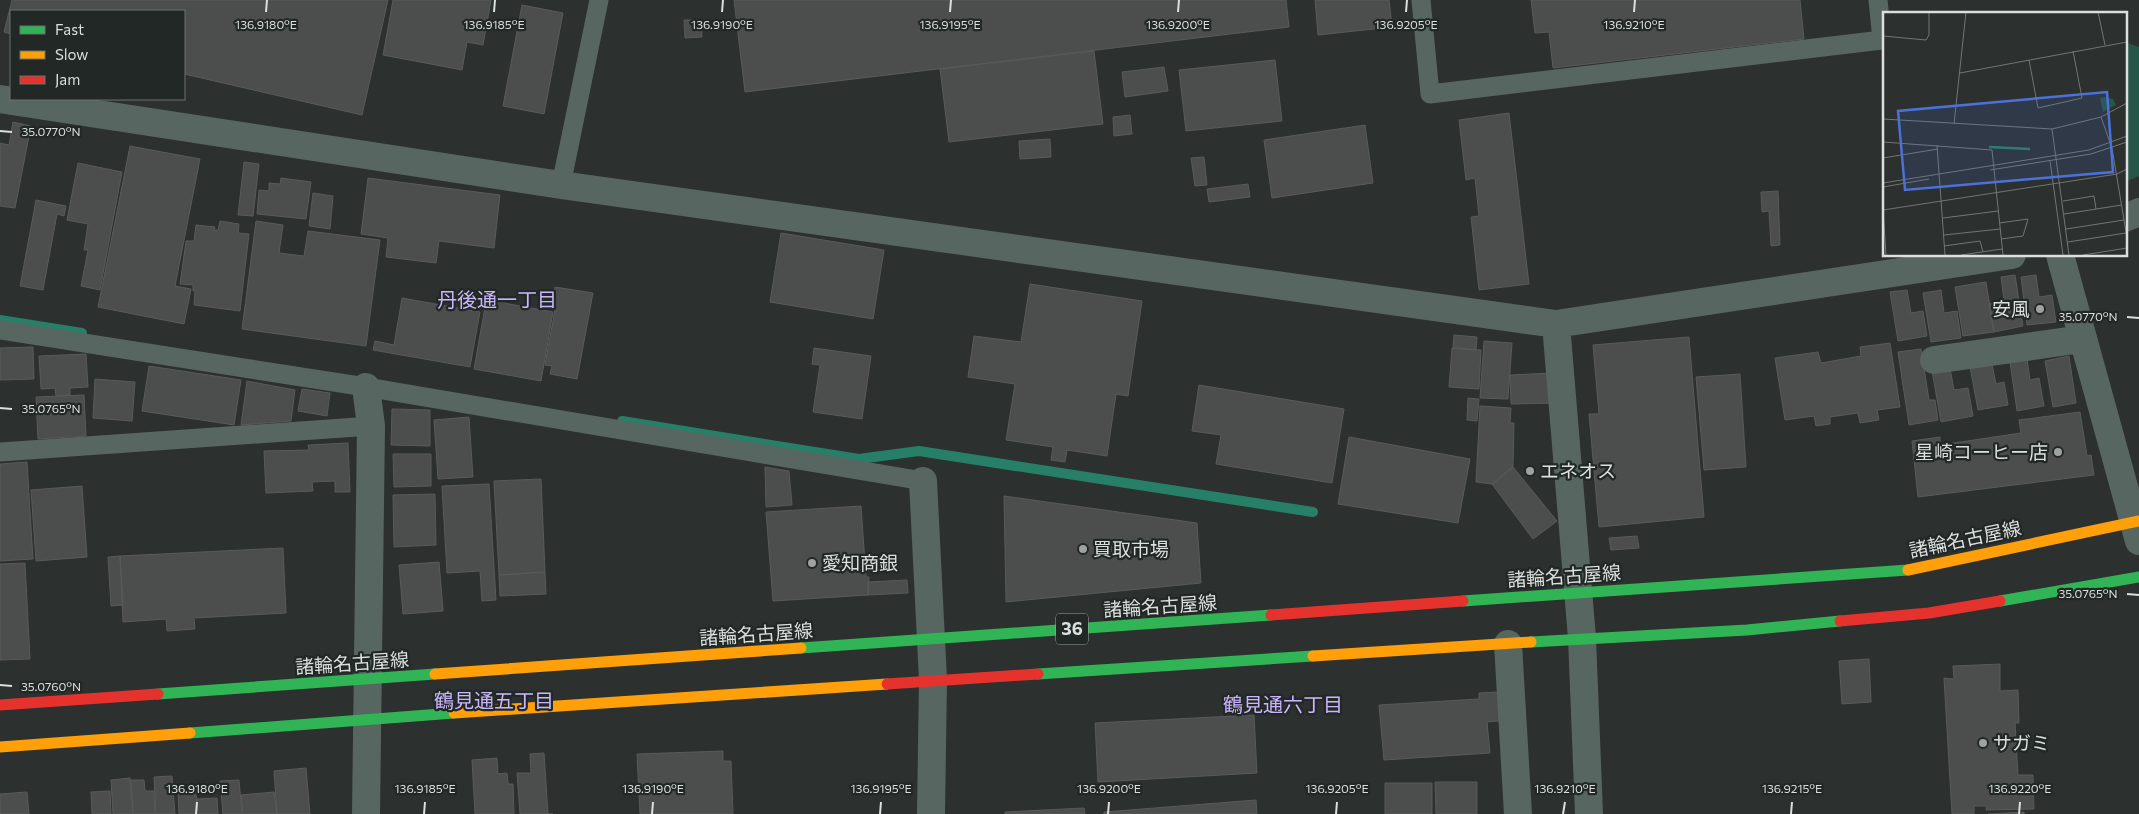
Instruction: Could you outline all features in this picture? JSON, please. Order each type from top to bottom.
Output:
[{"type":"main road","name":"諸輪名古屋線","points":[[0,705],[1906,570],[2137,528]]},
{"type":"main road","name":"36","points":[[0,747],[367,719],[933,680],[1582,638],[1747,630],[1929,613],[2139,577]]},
{"type":"street","points":[[0,99],[561,185],[1556,324],[2005,256]]},
{"type":"street","points":[[2126,218],[2139,212]]},
{"type":"street","points":[[2060,256],[2082,339],[2137,528]]},
{"type":"street","points":[[1556,324],[1582,638],[1589,814]]},
{"type":"street","points":[[1934,360],[2082,339]]},
{"type":"street","points":[[366,387],[371,426],[366,814]]},
{"type":"street","points":[[923,481],[933,680],[930,814]]},
{"type":"street","points":[[1508,644],[1518,814]]},
{"type":"lane","points":[[561,185],[599,0]]},
{"type":"lane","points":[[1421,0],[1430,94],[1882,40],[1878,0]]},
{"type":"lane","points":[[0,330],[366,387],[923,481]]},
{"type":"lane","points":[[0,452],[371,426]]},
{"type":"green space","points":[[2126,42],[2139,47],[2139,176],[2126,182]]},
{"type":"building","points":[[12,0],[388,0],[362,115],[185,74],[185,10],[10,10],[10,34],[4,32]]},
{"type":"building","points":[[393,0],[491,0],[483,45],[467,42],[462,70],[383,55]]},
{"type":"building","points":[[734,0],[1286,0],[1289,27],[745,92]]},
{"type":"building","points":[[1315,0],[1389,0],[1392,27],[1318,35]]},
{"type":"building","points":[[1531,0],[1800,0],[1804,39],[1553,68],[1549,32],[1535,33]]},
{"type":"building","points":[[522,5],[563,13],[544,114],[503,106]]},
{"type":"building","points":[[684,20],[701,20],[702,37],[685,38]]},
{"type":"building","points":[[1094,51],[1103,124],[949,142],[940,69]]},
{"type":"building","points":[[1275,60],[1282,121],[1186,131],[1179,70]]},
{"type":"building","points":[[1164,67],[1168,91],[1125,97],[1122,72]]},
{"type":"building","points":[[1509,113],[1529,284],[1479,290],[1471,217],[1479,216],[1475,178],[1466,180],[1459,120]]},
{"type":"building","points":[[1130,115],[1132,134],[1114,136],[1113,117]]},
{"type":"building","points":[[13,122],[31,126],[15,208],[0,206],[0,143],[9,145]]},
{"type":"building","points":[[1365,125],[1373,183],[1272,198],[1264,140]]},
{"type":"building","points":[[1050,139],[1051,157],[1020,159],[1019,141]]},
{"type":"building","points":[[130,146],[200,159],[175,286],[191,289],[184,324],[98,307]]},
{"type":"building","points":[[1204,157],[1207,185],[1195,186],[1191,158]]},
{"type":"building","points":[[244,162],[259,164],[253,216],[238,215]]},
{"type":"building","points":[[78,163],[122,172],[100,290],[81,286],[88,250],[84,250],[88,224],[67,220]]},
{"type":"building","points":[[281,178],[311,182],[306,219],[257,214],[259,190],[269,191],[269,183],[280,184]]},
{"type":"building","points":[[368,178],[500,195],[494,248],[439,241],[436,263],[386,257],[388,238],[361,234]]},
{"type":"building","points":[[1248,184],[1250,197],[1209,202],[1207,189]]},
{"type":"building","points":[[1778,191],[1780,245],[1771,246],[1769,211],[1762,212],[1761,192]]},
{"type":"building","points":[[313,193],[333,196],[330,229],[309,226]]},
{"type":"building","points":[[36,200],[66,206],[64,216],[57,214],[43,290],[20,286]]},
{"type":"building","points":[[220,221],[239,224],[238,233],[249,234],[240,311],[194,305],[195,291],[193,291],[193,285],[180,284],[186,241],[194,241],[196,225],[215,227],[214,230],[218,230]]},
{"type":"building","points":[[256,221],[283,225],[279,253],[304,256],[308,231],[380,240],[366,346],[242,329]]},
{"type":"building","points":[[781,233],[884,250],[873,319],[770,302]]},
{"type":"building","points":[[2015,275],[2023,326],[1994,332],[1989,304],[2004,300],[2001,277]]},
{"type":"building","name":"安風","points":[[2036,275],[2039,297],[2052,295],[2056,322],[2027,325],[2021,277]]},
{"type":"building","points":[[1986,282],[1994,332],[1963,336],[1955,287]]},
{"type":"building","points":[[1030,284],[1142,301],[1128,396],[1116,394],[1107,456],[1067,450],[1065,462],[1051,460],[1053,447],[1006,440],[1015,384],[968,377],[974,336],[1021,342]]},
{"type":"building","points":[[555,287],[593,293],[577,379],[550,374],[552,366],[545,365],[556,304],[552,304]]},
{"type":"building","points":[[1907,290],[1911,313],[1923,311],[1927,336],[1898,341],[1890,292]]},
{"type":"building","points":[[1941,290],[1944,313],[1957,311],[1961,338],[1931,342],[1923,293]]},
{"type":"building","points":[[487,296],[505,299],[504,303],[553,312],[541,381],[474,369]]},
{"type":"building","points":[[402,298],[480,312],[470,367],[373,350],[375,341],[394,345]]},
{"type":"building","points":[[1454,335],[1477,337],[1476,350],[1453,348]]},
{"type":"building","points":[[1689,337],[1704,517],[1599,527],[1589,414],[1599,414],[1593,345]]},
{"type":"building","points":[[1484,341],[1512,343],[1508,399],[1480,398]]},
{"type":"building","points":[[1890,343],[1900,407],[1877,410],[1879,420],[1860,423],[1858,413],[1830,417],[1830,424],[1816,426],[1814,416],[1785,420],[1775,358],[1818,352],[1821,363],[1861,356],[1860,347]]},
{"type":"building","points":[[33,347],[34,379],[0,380],[0,348]]},
{"type":"building","points":[[814,348],[871,356],[862,419],[813,412],[820,365],[812,364]]},
{"type":"building","points":[[1452,348],[1481,350],[1479,389],[1449,387]]},
{"type":"building","points":[[1921,349],[1929,400],[1935,400],[1938,420],[1909,425],[1898,352]]},
{"type":"building","points":[[86,354],[88,387],[70,388],[70,395],[56,396],[55,388],[41,389],[39,356]]},
{"type":"building","points":[[2069,356],[2076,403],[2053,407],[2045,361]]},
{"type":"building","points":[[2027,359],[2030,380],[2039,378],[2044,406],[2017,411],[2010,362]]},
{"type":"building","points":[[1992,364],[1996,384],[2004,382],[2008,405],[1978,410],[1970,367]]},
{"type":"building","points":[[149,366],[241,380],[234,425],[142,411]]},
{"type":"building","points":[[1950,368],[1954,390],[1968,388],[1973,416],[1941,422],[1932,371]]},
{"type":"building","points":[[1553,373],[1554,403],[1511,404],[1510,375]]},
{"type":"building","points":[[1740,374],[1746,467],[1704,470],[1696,377]]},
{"type":"building","points":[[95,379],[135,382],[132,421],[93,418]]},
{"type":"building","points":[[247,381],[295,390],[291,421],[241,425]]},
{"type":"building","points":[[1199,385],[1344,409],[1332,483],[1216,464],[1221,435],[1192,431]]},
{"type":"building","points":[[302,389],[330,393],[327,416],[298,411]]},
{"type":"building","points":[[84,395],[86,436],[38,439],[36,397]]},
{"type":"building","points":[[1468,398],[1479,399],[1477,421],[1467,420]]},
{"type":"building","points":[[1480,406],[1511,408],[1510,423],[1514,423],[1513,467],[1492,484],[1476,482]]},
{"type":"building","points":[[392,409],[430,410],[430,446],[391,445]]},
{"type":"building","points":[[2080,412],[2087,456],[2091,455],[2094,475],[1918,497],[1912,441],[1940,437],[1940,445],[2021,433],[2019,420]]},
{"type":"building","points":[[469,417],[473,477],[438,479],[434,420]]},
{"type":"building","points":[[1349,437],[1470,459],[1458,523],[1338,504]]},
{"type":"building","points":[[348,443],[350,492],[335,492],[335,481],[312,482],[313,491],[266,493],[264,451],[309,450],[308,445]]},
{"type":"building","points":[[393,454],[431,454],[431,486],[394,487]]},
{"type":"building","points":[[27,462],[33,559],[0,561],[0,464]]},
{"type":"building","points":[[765,467],[789,471],[792,505],[766,507]]},
{"type":"building","points":[[1513,467],[1557,521],[1533,539],[1492,484]]},
{"type":"building","points":[[541,479],[545,572],[499,575],[494,481]]},
{"type":"building","points":[[489,484],[496,600],[482,601],[480,571],[447,573],[442,486]]},
{"type":"building","points":[[82,486],[87,557],[36,561],[31,490]]},
{"type":"building","points":[[435,494],[436,545],[394,547],[393,495]]},
{"type":"building","points":[[1004,496],[1197,523],[1201,583],[1006,602]]},
{"type":"building","points":[[861,506],[866,577],[869,577],[868,595],[773,601],[766,512]]},
{"type":"building","points":[[1637,536],[1639,548],[1611,550],[1609,538]]},
{"type":"building","points":[[283,548],[286,613],[194,618],[195,629],[167,631],[166,619],[123,622],[120,556]]},
{"type":"building","points":[[120,556],[123,605],[111,606],[108,557]]},
{"type":"building","points":[[439,562],[443,611],[403,614],[399,565]]},
{"type":"building","points":[[25,563],[30,659],[0,660],[0,564]]},
{"type":"building","points":[[545,572],[546,594],[500,596],[499,575]]},
{"type":"building","points":[[907,580],[908,593],[868,595],[868,582]]},
{"type":"building","points":[[1869,659],[1871,702],[1842,704],[1839,661]]},
{"type":"building","points":[[2000,664],[2000,691],[2018,690],[2019,723],[2015,723],[2018,775],[2033,775],[2034,809],[1986,810],[1987,806],[1974,806],[1974,814],[1952,814],[1944,678],[1954,679],[1953,666]]},
{"type":"building","points":[[1498,692],[1499,721],[1487,722],[1490,753],[1384,760],[1379,705],[1479,699],[1479,693]]},
{"type":"building","points":[[1254,715],[1257,773],[1098,782],[1095,723]]},
{"type":"building","points":[[723,751],[723,761],[731,761],[733,814],[640,814],[637,754]]},
{"type":"building","points":[[544,753],[548,814],[520,814],[517,773],[531,773],[530,754]]},
{"type":"building","points":[[497,758],[498,774],[507,773],[508,784],[513,784],[514,814],[475,814],[472,760]]},
{"type":"building","points":[[306,768],[310,814],[277,814],[274,771]]},
{"type":"building","points":[[172,776],[175,814],[156,814],[154,777]]},
{"type":"building","points":[[130,778],[133,814],[113,814],[111,780]]},
{"type":"building","points":[[131,780],[144,780],[145,791],[154,791],[155,814],[133,814]]},
{"type":"building","points":[[239,780],[242,814],[223,814],[220,781]]},
{"type":"building","points":[[1435,782],[1477,782],[1477,814],[1436,814]]},
{"type":"building","points":[[1385,783],[1432,783],[1432,814],[1385,814]]},
{"type":"building","points":[[110,791],[111,814],[92,814],[91,792]]},
{"type":"building","points":[[196,791],[197,814],[179,814],[178,793]]},
{"type":"building","points":[[27,792],[29,814],[0,814],[0,794]]},
{"type":"building","points":[[274,792],[277,814],[243,814],[241,795]]},
{"type":"building","points":[[217,798],[218,814],[198,814],[197,799]]},
{"type":"building","points":[[1256,800],[1257,814],[1104,814],[1104,812]]},
{"type":"building","points":[[1084,808],[1085,814],[1005,814],[1005,812]]},
{"type":"building","points":[[2024,812],[2024,814],[1988,814]]},
{"type":"waterway","points":[[0,320],[82,333]]},
{"type":"waterway","points":[[622,421],[859,459],[919,451],[1313,512]]},
{"type":"traffic: fast","points":[[1463,601],[1908,570]]},
{"type":"traffic: fast","points":[[2000,601],[2139,577]]},
{"type":"traffic: fast","points":[[801,648],[1271,615]]},
{"type":"traffic: fast","points":[[1531,642],[1747,630],[1840,621]]},
{"type":"traffic: fast","points":[[1038,674],[1313,656]]},
{"type":"traffic: fast","points":[[158,694],[435,674]]},
{"type":"traffic: fast","points":[[190,733],[454,713]]},
{"type":"traffic: slow","points":[[1908,570],[2139,521]]},
{"type":"traffic: slow","points":[[1313,656],[1531,642]]},
{"type":"traffic: slow","points":[[435,674],[801,648]]},
{"type":"traffic: slow","points":[[454,713],[887,684]]},
{"type":"traffic: slow","points":[[0,747],[190,733]]},
{"type":"traffic: jam","points":[[1271,615],[1463,601]]},
{"type":"traffic: jam","points":[[1840,621],[1929,613],[2000,601]]},
{"type":"traffic: jam","points":[[887,684],[1038,674]]},
{"type":"traffic: jam","points":[[0,705],[158,694]]},
{"type":"place","name":"安風","points":[[2040,309]]},
{"type":"place","name":"星崎コーヒー店","points":[[2058,452]]},
{"type":"place","name":"エネオス","points":[[1530,471]]},
{"type":"place","name":"買取市場","points":[[1083,549]]},
{"type":"place","name":"愛知商銀","points":[[812,563]]},
{"type":"place","name":"サガミ","points":[[1983,743]]},
{"type":"district","name":"丹後通一丁目","points":[[497,300]]},
{"type":"district","name":"鶴見通五丁目","points":[[494,701]]},
{"type":"district","name":"鶴見通六丁目","points":[[1283,705]]}]
